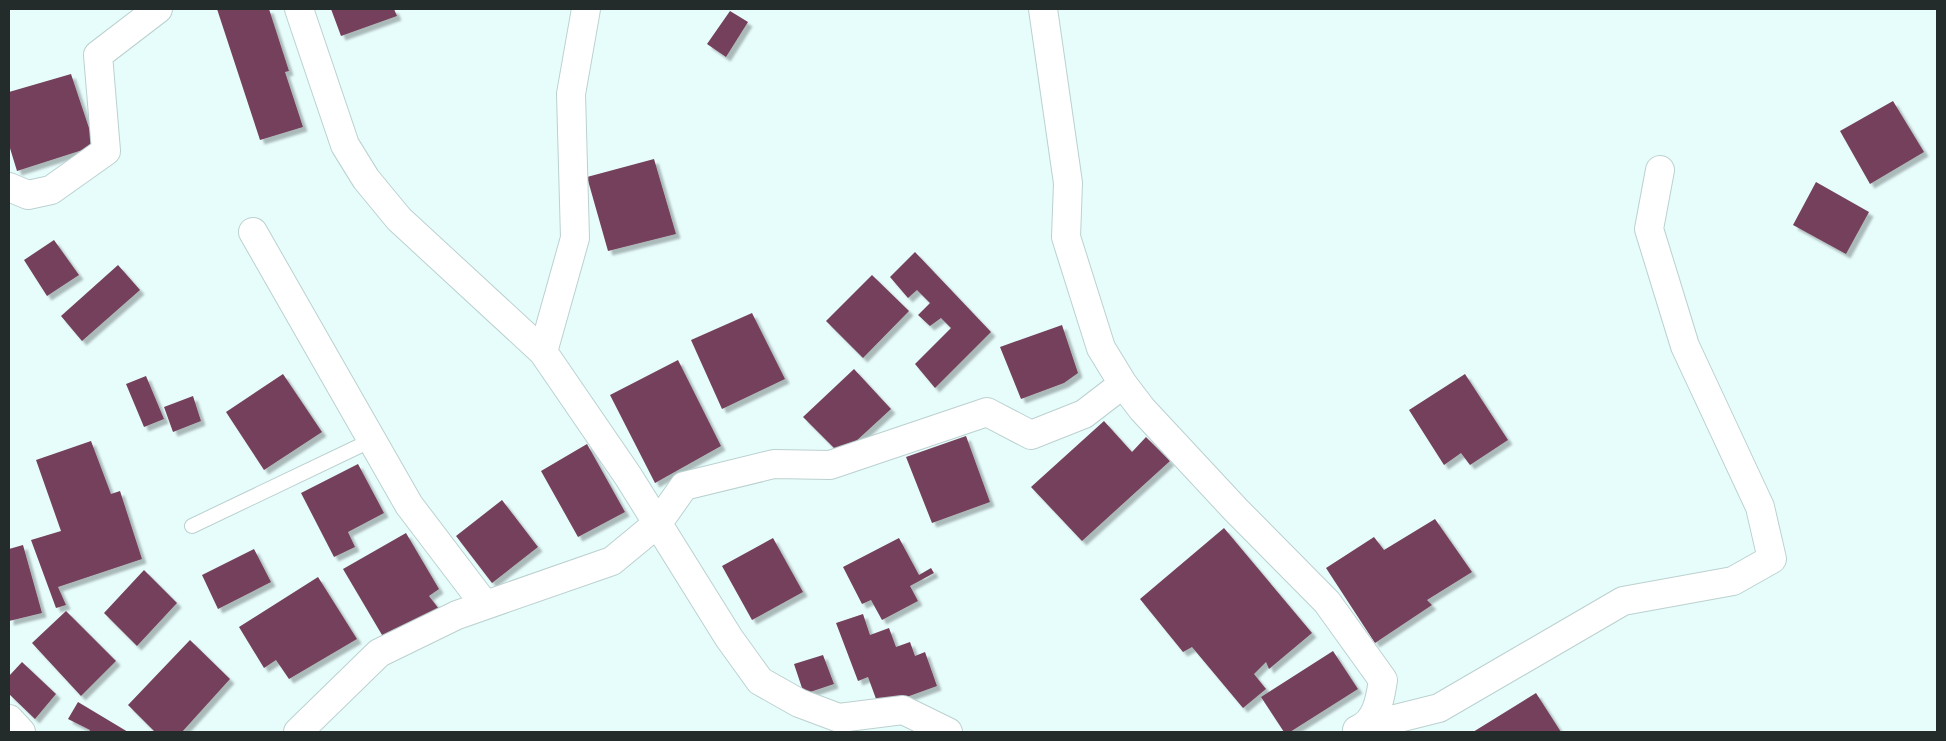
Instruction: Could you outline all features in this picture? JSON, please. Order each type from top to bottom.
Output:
[{"type":"street","points":[[9,186],[28,195],[51,190],[106,151],[98,55],[158,9]]},
{"type":"street","points":[[298,9],[345,144],[366,179],[399,219],[543,352],[658,523],[729,638],[760,681],[799,703],[839,718],[903,710],[948,732]]},
{"type":"street","points":[[543,352],[575,238],[571,94],[586,9]]},
{"type":"street","points":[[1042,9],[1068,183],[1066,237],[1101,348],[1123,384],[1142,409],[1236,510],[1327,602],[1384,680],[1380,704],[1359,729]]},
{"type":"street","points":[[1359,729],[1439,708],[1623,601],[1733,581],[1772,559],[1760,507],[1686,346],[1649,229],[1660,170]]},
{"type":"street","points":[[253,232],[409,504],[486,605]]},
{"type":"street","points":[[298,732],[379,653],[457,616],[612,561],[658,523],[684,486],[774,464],[830,464],[986,412],[1031,435],[1084,414],[1123,384]]},
{"type":"street","points":[[9,719],[21,732]]},
{"type":"lane","points":[[192,526],[372,440]]},
{"type":"building","points":[[217,9],[269,9],[289,71],[285,72],[303,127],[260,140]]},
{"type":"building","points":[[331,9],[394,9],[397,16],[341,36]]},
{"type":"building","points":[[730,11],[748,22],[726,57],[707,44]]},
{"type":"building","points":[[71,74],[95,146],[17,171],[9,145],[9,92]]},
{"type":"building","points":[[1893,101],[1924,152],[1870,184],[1840,131]]},
{"type":"building","points":[[654,159],[676,234],[608,251],[587,177]]},
{"type":"building","points":[[1816,182],[1869,212],[1846,254],[1793,225]]},
{"type":"building","points":[[54,240],[79,275],[47,296],[24,260]]},
{"type":"building","points":[[915,252],[991,332],[935,388],[915,364],[951,328],[941,318],[930,326],[918,315],[930,303],[917,290],[908,298],[890,277]]},
{"type":"building","points":[[118,265],[140,290],[82,341],[61,316]]},
{"type":"building","points":[[872,275],[909,311],[863,358],[826,321]]},
{"type":"building","points":[[752,313],[785,379],[722,409],[691,340]]},
{"type":"building","points":[[1062,325],[1078,373],[1064,383],[1021,399],[1000,347]]},
{"type":"building","points":[[678,360],[721,446],[655,483],[610,395]]},
{"type":"building","points":[[854,369],[891,409],[841,455],[803,417]]},
{"type":"building","points":[[283,374],[322,432],[264,470],[226,412]]},
{"type":"building","points":[[1465,374],[1508,440],[1470,465],[1461,453],[1444,465],[1409,410]]},
{"type":"building","points":[[146,376],[164,419],[144,427],[126,384]]},
{"type":"building","points":[[193,396],[201,421],[173,432],[164,407]]},
{"type":"building","points":[[1104,421],[1132,452],[1146,437],[1170,461],[1082,541],[1031,487]]},
{"type":"building","points":[[966,436],[990,502],[932,523],[906,457]]},
{"type":"building","points":[[91,441],[111,494],[120,491],[142,559],[58,587],[66,605],[56,608],[31,540],[61,531],[36,460]]},
{"type":"building","points":[[587,444],[625,512],[578,537],[541,471]]},
{"type":"building","points":[[358,464],[384,513],[348,532],[355,547],[334,557],[301,493]]},
{"type":"building","points":[[502,500],[538,547],[492,583],[456,536]]},
{"type":"building","points":[[1435,519],[1472,572],[1427,600],[1432,605],[1375,643],[1326,568],[1374,537],[1384,550]]},
{"type":"building","points":[[1224,528],[1312,633],[1269,669],[1266,662],[1254,674],[1266,689],[1243,708],[1192,647],[1183,652],[1140,599]]},
{"type":"building","points":[[406,533],[439,589],[429,596],[439,609],[385,640],[343,569]]},
{"type":"building","points":[[773,538],[803,592],[752,620],[722,566]]},
{"type":"building","points":[[899,538],[919,575],[931,568],[934,573],[910,586],[918,601],[882,620],[871,600],[862,604],[843,567]]},
{"type":"building","points":[[23,545],[42,613],[9,621],[9,549]]},
{"type":"building","points":[[254,549],[271,582],[218,609],[202,575]]},
{"type":"building","points":[[144,570],[177,603],[137,646],[104,613]]},
{"type":"building","points":[[318,577],[357,639],[289,679],[276,660],[264,668],[239,627]]},
{"type":"building","points":[[66,611],[116,661],[81,696],[32,643]]},
{"type":"building","points":[[863,614],[870,635],[889,628],[896,647],[910,642],[915,656],[925,652],[937,686],[879,707],[868,677],[858,681],[836,623]]},
{"type":"building","points":[[190,640],[230,679],[182,732],[155,732],[128,705]]},
{"type":"building","points":[[1333,651],[1358,689],[1290,732],[1284,732],[1261,697]]},
{"type":"building","points":[[823,655],[834,684],[804,694],[794,664]]},
{"type":"building","points":[[22,662],[56,694],[35,719],[9,694],[9,676]]},
{"type":"building","points":[[1536,693],[1561,732],[1473,732]]},
{"type":"building","points":[[78,702],[128,732],[89,732],[90,730],[68,719]]}]
